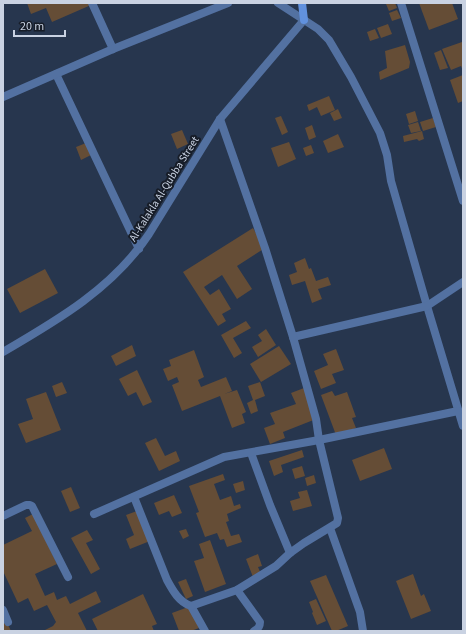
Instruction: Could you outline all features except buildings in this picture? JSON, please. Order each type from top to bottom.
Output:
[{"type":"street","points":[[92,3],[113,49]]},
{"type":"street","points":[[3,97],[113,49],[228,3]]},
{"type":"street","points":[[278,3],[318,29],[329,40],[351,77],[380,133],[387,155],[391,181],[463,426]]},
{"type":"street","points":[[302,3],[304,20]]},
{"type":"street","points":[[401,3],[463,201]]},
{"type":"street","name":"Al-Kalakla Al-Qubba Street","points":[[3,352],[70,311],[98,290],[122,269],[139,249],[220,119],[304,20]]},
{"type":"street","points":[[56,74],[139,249]]},
{"type":"street","points":[[134,497],[167,580],[183,603],[191,606],[237,590],[276,566],[290,553],[337,523],[338,518],[319,440],[316,419],[293,337],[265,248],[220,119]]},
{"type":"street","points":[[293,337],[427,306],[463,282]]},
{"type":"street","points":[[94,514],[224,457],[319,440],[458,411]]},
{"type":"street","points":[[251,453],[290,553]]},
{"type":"street","points":[[3,516],[26,505],[32,506],[68,577]]},
{"type":"street","points":[[330,528],[360,612],[363,631]]},
{"type":"street","points":[[237,590],[260,622],[260,626],[254,631]]},
{"type":"street","points":[[191,606],[205,631]]},
{"type":"street","points":[[3,610],[8,622]]}]
